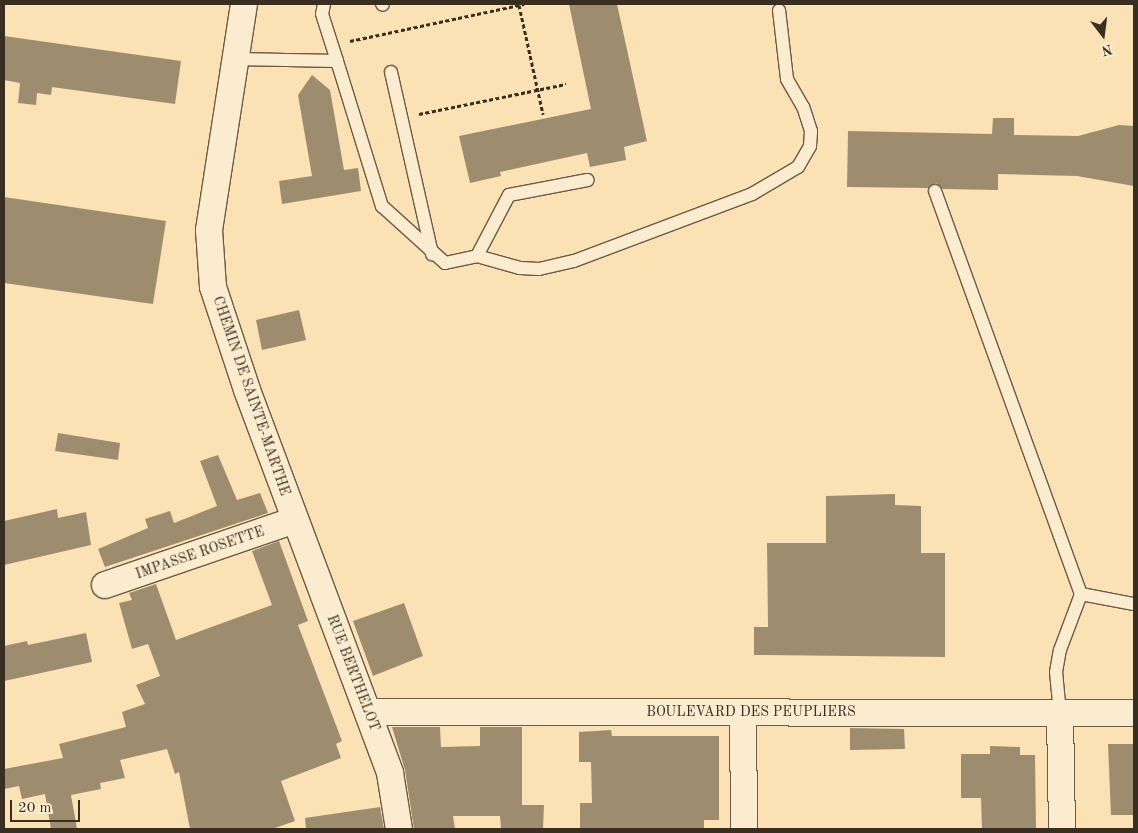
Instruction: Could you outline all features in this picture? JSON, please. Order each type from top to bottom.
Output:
[{"type":"street","name":"CHEMIN DE SAINTE-MARTHE","points":[[244,4],[209,230],[213,287],[222,320],[295,520]]},
{"type":"street","name":"IMPASSE ROSETTE","points":[[105,585],[295,520]]},
{"type":"street","name":"RUE BERTHELOT","points":[[295,520],[390,773],[400,829]]},
{"type":"street","name":"BOULEVARD DES PEUPLIERS","points":[[368,712],[1134,713]]},
{"type":"street","points":[[743,712],[744,829]]},
{"type":"street","points":[[1060,714],[1062,829]]},
{"type":"lane","points":[[324,4],[322,14],[382,206],[432,254],[445,263],[477,256],[520,268],[539,269],[574,261],[752,194],[798,167],[810,146],[811,131],[804,107],[788,80],[778,7],[791,4]]},
{"type":"lane","points":[[236,59],[337,61]]},
{"type":"lane","points":[[391,72],[432,254]]},
{"type":"lane","points":[[477,256],[509,195],[588,180]]},
{"type":"lane","points":[[935,191],[1081,594],[1060,650],[1056,672],[1060,714]]},
{"type":"lane","points":[[1081,594],[1134,604]]},
{"type":"path","points":[[332,45],[520,4],[536,90],[543,114]]},
{"type":"path","points":[[402,118],[566,84]]},
{"type":"building","points":[[569,4],[617,4],[647,141],[624,147],[626,160],[590,167],[587,153],[500,172],[501,176],[470,183],[459,136],[591,109]]},
{"type":"building","points":[[4,36],[181,61],[175,104],[52,87],[51,95],[37,93],[36,105],[18,103],[20,83],[4,80]]},
{"type":"building","points":[[312,75],[330,90],[344,170],[358,168],[361,191],[282,204],[279,181],[312,176],[298,95]]},
{"type":"building","points":[[993,118],[1014,118],[1014,135],[1078,136],[1119,125],[1134,126],[1134,186],[1077,176],[998,174],[998,190],[943,189],[936,183],[928,188],[847,187],[848,131],[992,134]]},
{"type":"building","points":[[4,197],[166,221],[153,304],[4,283]]},
{"type":"building","points":[[299,310],[306,340],[262,350],[256,320]]},
{"type":"building","points":[[58,433],[120,443],[118,460],[55,451]]},
{"type":"building","points":[[218,455],[237,500],[260,493],[268,513],[105,567],[98,549],[148,528],[145,519],[170,511],[174,523],[217,506],[200,461]]},
{"type":"building","points":[[895,494],[895,505],[921,506],[921,553],[945,553],[945,657],[754,655],[754,627],[768,627],[767,543],[826,543],[826,496]]},
{"type":"building","points":[[57,509],[58,518],[86,512],[91,545],[4,565],[4,521]]},
{"type":"building","points":[[279,541],[308,621],[298,625],[342,741],[336,744],[341,758],[281,781],[295,821],[272,829],[190,829],[179,772],[175,774],[167,749],[120,760],[125,778],[100,783],[101,789],[71,795],[77,829],[51,829],[45,794],[22,799],[19,786],[4,789],[4,769],[63,758],[59,744],[126,727],[122,712],[145,704],[136,685],[160,676],[148,644],[132,649],[119,603],[132,600],[129,593],[156,584],[176,640],[272,605],[252,551]]},
{"type":"building","points":[[404,603],[423,656],[373,676],[353,621]]},
{"type":"building","points":[[86,633],[92,662],[4,681],[4,646],[27,641],[28,645]]},
{"type":"building","points":[[392,727],[440,727],[441,747],[480,746],[480,727],[522,727],[522,805],[544,805],[543,829],[501,829],[500,816],[453,816],[455,829],[414,829],[405,770]]},
{"type":"building","points":[[850,728],[904,729],[905,749],[850,750]]},
{"type":"building","points":[[611,730],[612,736],[719,736],[719,820],[704,820],[704,829],[580,829],[580,803],[592,803],[591,762],[579,762],[579,732]]},
{"type":"building","points":[[1108,744],[1134,744],[1134,815],[1111,815]]},
{"type":"building","points":[[990,746],[1020,747],[1020,755],[1035,755],[1036,829],[982,829],[981,798],[961,798],[961,754],[990,754]]},
{"type":"building","points":[[380,807],[384,829],[306,829],[305,818]]}]
